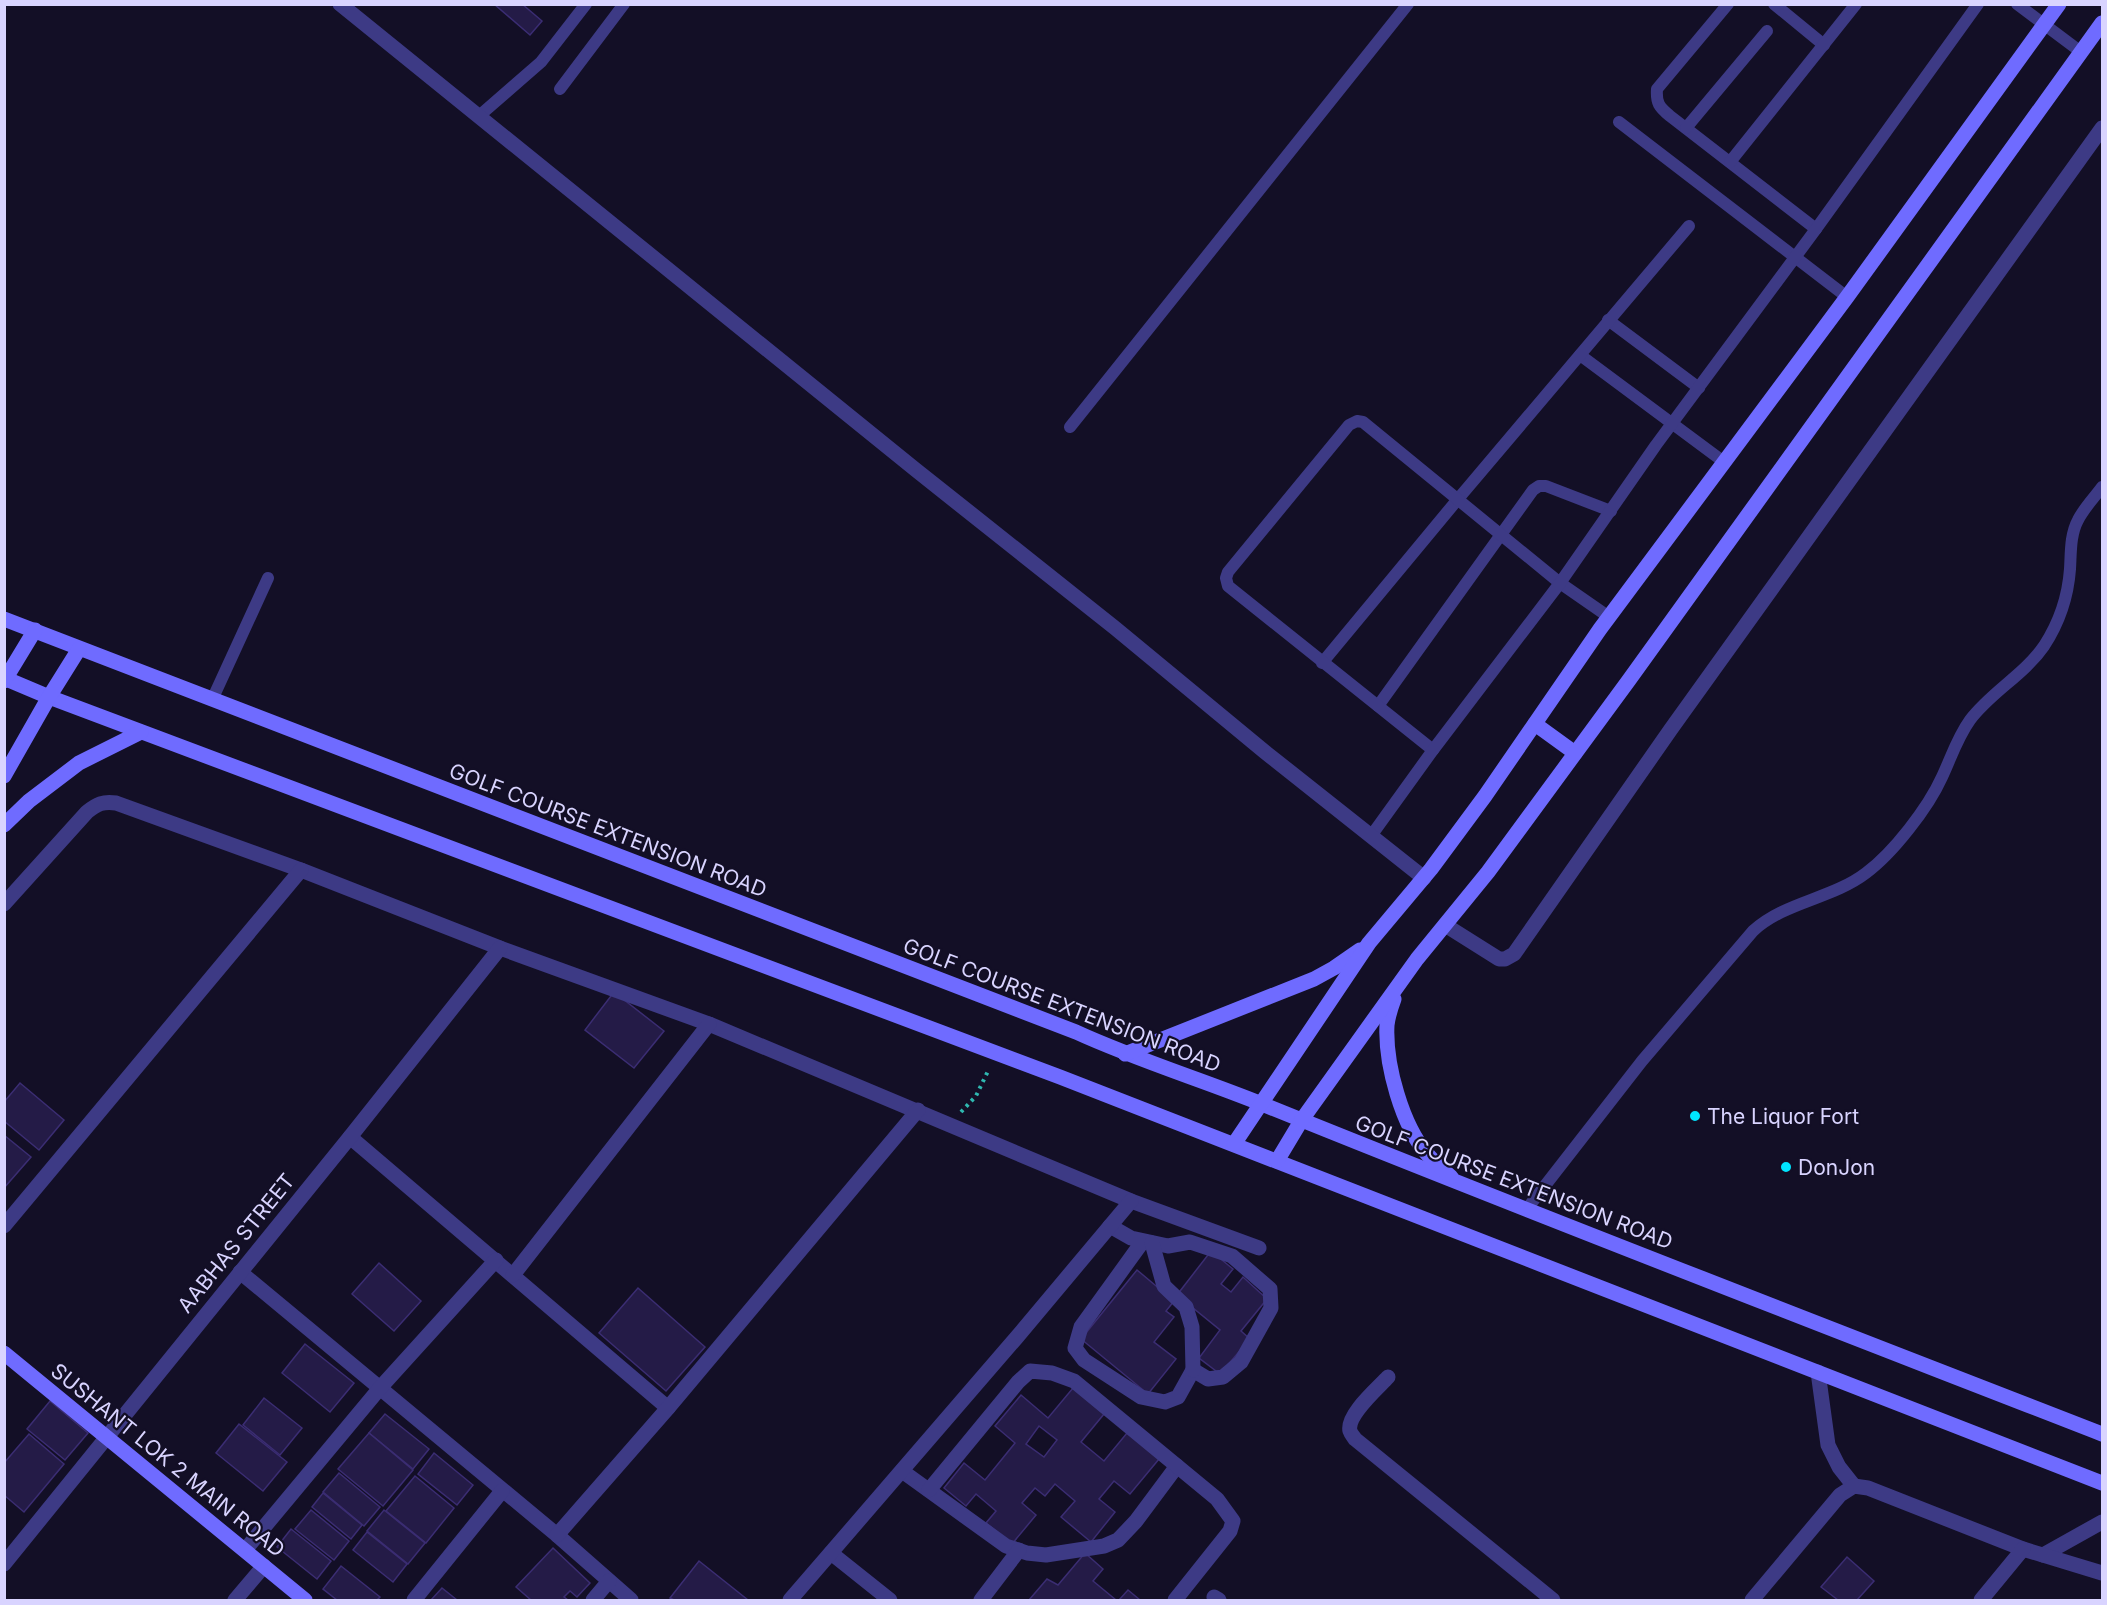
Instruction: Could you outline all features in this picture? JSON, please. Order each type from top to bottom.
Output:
[{"type":"main road","points":[[1234,1144],[1370,943],[1424,878],[1609,617],[1847,297],[2059,4]]},
{"type":"main road","points":[[1277,1161],[1301,1121],[1416,959],[1488,872],[1643,661],[2103,23]]},
{"type":"main road","name":"GOLF COURSE EXTENSION ROAD","points":[[4,619],[1076,1032],[1125,1054],[1261,1104],[1457,1183],[2103,1434]]},
{"type":"main road","points":[[35,630],[5,679],[997,1053],[2103,1483]]},
{"type":"main road","points":[[4,777],[79,649]]},
{"type":"main road","points":[[1535,724],[1575,753]]},
{"type":"main road","points":[[4,825],[29,801],[79,763],[141,732]]},
{"type":"main road","points":[[1125,1054],[1314,979],[1370,943]]},
{"type":"main road","points":[[1397,987],[1387,1023],[1389,1057],[1396,1092],[1411,1130],[1426,1154],[1457,1183]]},
{"type":"main road","name":"SUSHANT LOK 2 MAIN ROAD","points":[[4,1353],[305,1600]]},
{"type":"street","points":[[340,4],[1115,628],[1265,753],[1424,878]]},
{"type":"street","points":[[1445,925],[1499,958],[1505,959],[1514,954],[1671,729],[2103,128]]},
{"type":"street","points":[[4,904],[87,812],[105,802],[116,803],[301,870],[500,948],[709,1024],[1131,1201],[1259,1248]]},
{"type":"street","points":[[4,1226],[301,870]]},
{"type":"street","name":"AABHAS STREET","points":[[4,1564],[500,948]]},
{"type":"street","points":[[513,1275],[709,1024]]},
{"type":"street","points":[[557,1535],[668,1408],[918,1110]]},
{"type":"street","points":[[350,1137],[668,1408]]},
{"type":"street","points":[[790,1600],[903,1471],[1131,1201]]},
{"type":"street","points":[[1110,1226],[1131,1238],[1168,1246],[1190,1242],[1232,1256],[1270,1289],[1271,1308],[1241,1362],[1222,1377],[1208,1379],[1193,1370]]},
{"type":"street","points":[[1148,1242],[1164,1286],[1186,1307],[1192,1327],[1193,1370],[1178,1397],[1165,1402],[1141,1397],[1084,1360],[1075,1347],[1081,1326],[1148,1242]]},
{"type":"street","points":[[245,1550],[380,1388],[496,1260]]},
{"type":"street","points":[[240,1272],[557,1535],[631,1600]]},
{"type":"street","points":[[929,1490],[1018,1382],[1030,1371],[1052,1373],[1074,1381],[1216,1499],[1233,1521],[1230,1531],[1219,1547],[1175,1600]]},
{"type":"street","points":[[1818,1372],[1827,1445],[1839,1467],[1854,1486]]},
{"type":"street","points":[[1388,1377],[1351,1420],[1350,1431],[1355,1439],[1553,1600]]},
{"type":"street","points":[[903,1471],[1006,1546],[1027,1553],[1056,1554],[1104,1546],[1118,1540],[1136,1521],[1177,1466]]},
{"type":"street","points":[[1752,1600],[1840,1495],[1854,1486],[1868,1488],[2023,1549],[2103,1573]]},
{"type":"street","points":[[414,1600],[502,1491]]},
{"type":"street","points":[[2043,1555],[2103,1522]]},
{"type":"street","points":[[1981,1600],[2023,1549]]},
{"type":"street","points":[[981,1600],[1019,1550]]},
{"type":"street","points":[[831,1553],[890,1600]]},
{"type":"street","points":[[235,1600],[264,1566]]},
{"type":"street","points":[[593,1600],[609,1581]]},
{"type":"lane","points":[[479,116],[541,62],[586,4]]},
{"type":"lane","points":[[560,89],[624,4]]},
{"type":"lane","points":[[1070,428],[1408,4]]},
{"type":"lane","points":[[1728,4],[1657,89],[1656,100],[1660,107],[1686,129],[1816,230]]},
{"type":"lane","points":[[1774,4],[1824,45]]},
{"type":"lane","points":[[1730,162],[1856,4]]},
{"type":"lane","points":[[1371,836],[1560,583],[1671,424],[1816,230],[1978,4]]},
{"type":"lane","points":[[2017,4],[2081,52]]},
{"type":"lane","points":[[1686,129],[1767,31]]},
{"type":"lane","points":[[1619,123],[1847,297]]},
{"type":"lane","points":[[1322,663],[1689,226]]},
{"type":"lane","points":[[1608,320],[1699,388]]},
{"type":"lane","points":[[1580,355],[1724,462]]},
{"type":"lane","points":[[1433,750],[1227,586],[1228,572],[1349,425],[1357,421],[1363,422],[1560,583],[1609,617]]},
{"type":"lane","points":[[1378,706],[1527,498],[1539,486],[1546,486],[1611,511]]},
{"type":"lane","points":[[1526,1210],[1642,1061],[1753,931],[1762,922],[1775,915],[1843,888],[1865,874],[1884,856],[1923,810],[1942,777],[1955,745],[1972,718],[2001,687],[2028,664],[2055,628],[2064,601],[2077,520],[2103,487]]},
{"type":"lane","points":[[212,700],[268,578]]},
{"type":"path","points":[[950,1124],[976,1096],[997,1053]]},
{"type":"building","points":[[494,4],[522,4],[542,21],[530,35]]},
{"type":"building","points":[[614,992],[664,1031],[634,1068],[585,1030]]},
{"type":"building","points":[[20,1083],[64,1120],[39,1150],[4,1121],[4,1102]]},
{"type":"building","points":[[4,1135],[31,1157],[4,1188]]},
{"type":"building","points":[[1211,1251],[1233,1269],[1221,1284],[1231,1292],[1243,1277],[1267,1299],[1241,1331],[1250,1339],[1220,1374],[1199,1358],[1220,1330],[1177,1295]]},
{"type":"building","points":[[379,1263],[421,1301],[394,1331],[352,1294]]},
{"type":"building","points":[[1137,1270],[1174,1301],[1166,1311],[1174,1317],[1154,1342],[1176,1359],[1148,1394],[1081,1339]]},
{"type":"building","points":[[638,1288],[705,1347],[666,1391],[599,1333]]},
{"type":"building","points":[[305,1344],[354,1383],[330,1412],[282,1373]]},
{"type":"building","points":[[1073,1388],[1104,1414],[1081,1442],[1104,1461],[1127,1433],[1159,1459],[1130,1494],[1114,1481],[1099,1499],[1115,1512],[1091,1542],[1061,1517],[1075,1501],[1055,1484],[1045,1496],[1035,1488],[1022,1503],[1036,1515],[1012,1544],[986,1523],[996,1511],[976,1494],[966,1506],[944,1488],[964,1463],[985,1480],[1015,1443],[995,1426],[1021,1395],[1048,1418]],"holes":[[[1039,1426],[1057,1440],[1044,1457],[1026,1444]]]},
{"type":"building","points":[[264,1398],[302,1428],[280,1455],[243,1425]]},
{"type":"building","points":[[50,1401],[88,1433],[65,1460],[27,1429]]},
{"type":"building","points":[[385,1414],[429,1449],[413,1469],[369,1433]]},
{"type":"building","points":[[239,1424],[287,1462],[263,1491],[216,1453]]},
{"type":"building","points":[[369,1433],[413,1470],[383,1506],[338,1469]]},
{"type":"building","points":[[29,1434],[64,1464],[24,1512],[4,1495],[4,1463]]},
{"type":"building","points":[[434,1453],[473,1485],[457,1505],[418,1474]]},
{"type":"building","points":[[339,1473],[380,1507],[364,1526],[323,1492]]},
{"type":"building","points":[[415,1476],[454,1508],[426,1543],[386,1511]]},
{"type":"building","points":[[323,1493],[362,1525],[351,1539],[312,1507]]},
{"type":"building","points":[[311,1510],[349,1541],[334,1560],[295,1529]]},
{"type":"building","points":[[384,1510],[425,1543],[408,1564],[367,1531]]},
{"type":"building","points":[[291,1529],[331,1561],[317,1579],[277,1547]]},
{"type":"building","points":[[367,1532],[407,1564],[393,1582],[353,1550]]},
{"type":"building","points":[[553,1548],[590,1583],[577,1597],[570,1591],[564,1597],[568,1600],[531,1600],[516,1587]]},
{"type":"building","points":[[1085,1553],[1103,1569],[1093,1581],[1116,1600],[1029,1600],[1047,1579],[1058,1585]]},
{"type":"building","points":[[1847,1557],[1874,1581],[1857,1600],[1838,1600],[1821,1587]]},
{"type":"building","points":[[699,1561],[748,1600],[674,1600],[670,1598]]},
{"type":"building","points":[[341,1566],[380,1597],[377,1600],[337,1600],[323,1589]]},
{"type":"building","points":[[442,1588],[457,1600],[431,1600]]},
{"type":"building","points":[[1128,1590],[1140,1600],[1119,1600]]},
{"type":"place","name":"The Liquor Fort","points":[[1695,1116]]},
{"type":"place","name":"DonJon","points":[[1786,1167]]}]
